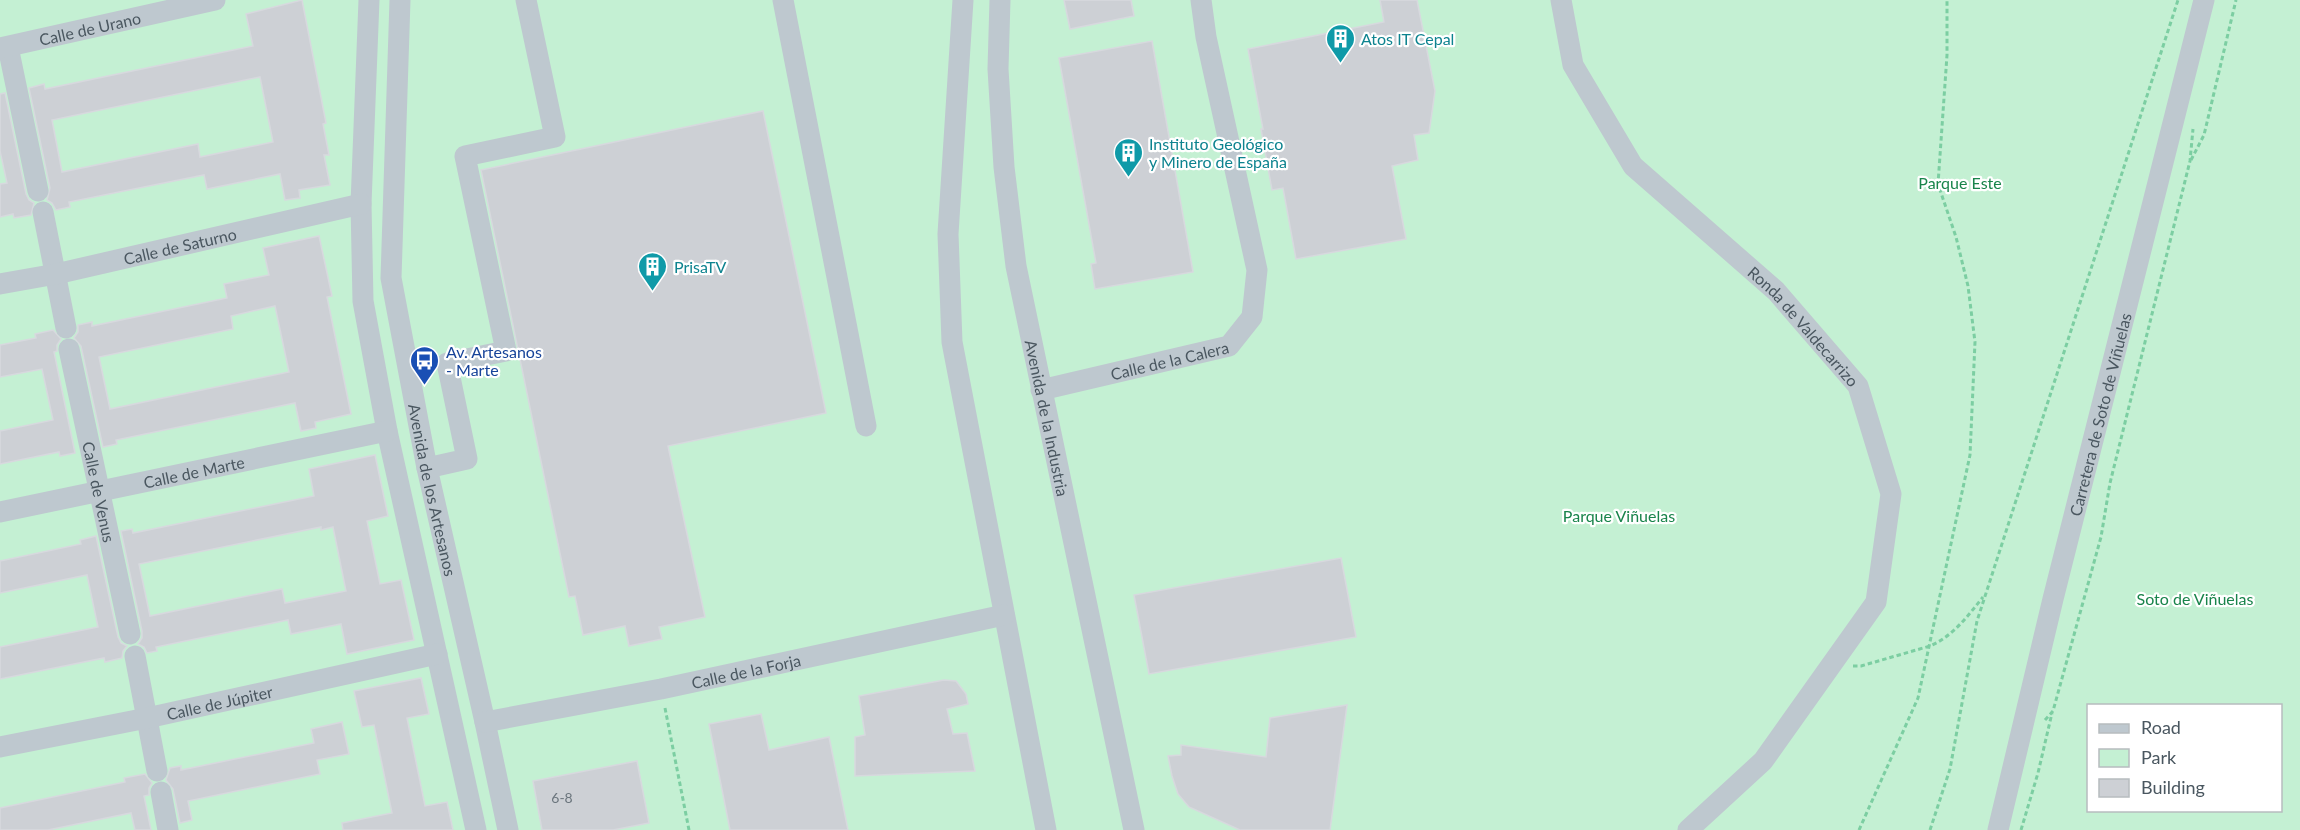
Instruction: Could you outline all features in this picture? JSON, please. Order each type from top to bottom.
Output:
[{"type":"street","name":"Calle de Urano","points":[[4,48],[215,0]]},
{"type":"street","name":"Avenida de los Artesanos","points":[[369,0],[362,204],[363,301],[387,431],[476,830]]},
{"type":"street","name":"Avenida de los Artesanos","points":[[400,0],[391,278],[427,468],[508,830]]},
{"type":"street","points":[[427,468],[467,459],[447,363],[506,351],[465,156],[555,137],[526,0]]},
{"type":"street","points":[[783,0],[866,426]]},
{"type":"street","points":[[963,0],[948,234],[952,342],[1046,830]]},
{"type":"street","name":"Avenida de la Industria","points":[[1000,0],[998,69],[1004,166],[1016,266],[1134,830]]},
{"type":"street","name":"Calle de la Calera","points":[[1041,390],[1229,346],[1252,317],[1257,270],[1206,37],[1201,0]]},
{"type":"street","name":"Ronda de Valdecarrizo","points":[[1561,0],[1573,65],[1633,166],[1776,291],[1858,386],[1891,494],[1875,602],[1763,761],[1688,830]]},
{"type":"street","name":"Carretera de Soto de Viñuelas","points":[[1998,830],[2062,564],[2204,0]]},
{"type":"street","points":[[4,48],[38,191]]},
{"type":"street","name":"Calle de Saturno","points":[[0,284],[56,274],[362,204]]},
{"type":"street","points":[[43,212],[66,328]]},
{"type":"street","name":"Calle de Venus","points":[[69,349],[130,634]]},
{"type":"street","name":"Calle de Marte","points":[[0,512],[387,431]]},
{"type":"street","name":"Calle de la Forja","points":[[485,722],[662,689],[1004,615]]},
{"type":"street","name":"Calle de Júpiter","points":[[0,747],[147,718],[437,654]]},
{"type":"street","points":[[135,656],[157,771]]},
{"type":"street","points":[[161,792],[168,830]]},
{"type":"path","points":[[1858,830],[1918,698],[1970,454],[1975,342],[1968,286],[1956,237],[1938,184],[1947,55],[1947,0]]},
{"type":"path","points":[[1930,830],[1950,769],[1977,621],[2178,0]]},
{"type":"path","points":[[2190,161],[2204,135],[2236,0]]},
{"type":"path","points":[[2020,830],[2038,773],[2101,537],[2109,483],[2190,161],[2194,123]]},
{"type":"path","points":[[1830,666],[1861,666],[1941,641],[1963,624],[1986,594]]},
{"type":"path","points":[[662,689],[689,830]]},
{"type":"path","points":[[2038,728],[2053,711]]},
{"type":"green space","points":[[0,0],[2300,0],[2300,830],[0,830]]},
{"type":"building","points":[[302,0],[326,123],[323,124],[329,155],[324,155],[330,185],[299,190],[300,198],[285,200],[280,174],[207,189],[204,175],[69,202],[70,207],[56,210],[47,200],[50,188],[29,88],[44,84],[45,89],[253,46],[246,14]],"holes":[[[260,77],[273,142],[200,157],[198,144],[62,172],[52,120]]]},
{"type":"building","points":[[1064,0],[1131,0],[1134,16],[1070,29]]},
{"type":"building","points":[[1380,0],[1417,0],[1435,91],[1429,133],[1414,135],[1418,160],[1392,166],[1406,239],[1296,259],[1283,188],[1272,190],[1248,49],[1384,22]]},
{"type":"building","name":"Instituto Geológico y Minero de España","points":[[1152,41],[1193,272],[1095,289],[1091,264],[1096,263],[1059,58]]},
{"type":"building","points":[[5,93],[26,194],[34,203],[31,215],[14,218],[13,214],[0,217],[0,184],[7,183],[0,151],[0,94]]},
{"type":"building","name":"PrisaTV","points":[[763,111],[826,413],[668,446],[705,617],[659,627],[662,639],[629,646],[625,626],[583,635],[575,596],[569,597],[481,170]]},
{"type":"building","points":[[319,236],[332,296],[327,297],[351,414],[315,422],[316,428],[301,431],[295,403],[116,440],[117,444],[103,447],[81,346],[74,338],[78,332],[78,325],[92,322],[92,326],[227,298],[224,284],[269,275],[263,248]],"holes":[[[275,306],[289,372],[110,409],[99,357],[233,329],[231,316]]]},
{"type":"building","points":[[53,330],[61,339],[57,345],[57,351],[54,352],[75,453],[60,456],[59,452],[0,464],[0,431],[53,420],[42,369],[0,377],[0,345],[36,338],[35,334]]},
{"type":"building","points":[[375,455],[388,516],[367,521],[380,584],[401,580],[414,640],[347,654],[341,624],[291,634],[288,620],[156,647],[157,651],[147,653],[144,647],[138,644],[142,638],[142,631],[121,531],[132,529],[133,533],[314,496],[309,469]],"holes":[[[321,527],[321,530],[333,527],[346,591],[285,603],[282,589],[150,616],[139,564]]]},
{"type":"building","points":[[96,536],[118,637],[121,643],[127,646],[122,658],[105,662],[104,658],[0,679],[0,647],[98,627],[87,575],[0,593],[0,561],[81,544],[80,540]]},
{"type":"building","points":[[1341,558],[1356,637],[1149,674],[1134,595]]},
{"type":"building","points":[[421,678],[429,714],[407,718],[425,806],[447,802],[453,830],[343,830],[342,823],[392,813],[374,725],[362,727],[354,691]]},
{"type":"building","points":[[944,680],[956,681],[966,694],[968,704],[947,709],[953,734],[967,733],[975,771],[855,776],[855,737],[865,735],[859,696]]},
{"type":"building","points":[[1347,705],[1330,830],[1240,830],[1189,807],[1178,794],[1168,756],[1181,755],[1181,745],[1266,757],[1270,718]]},
{"type":"building","points":[[761,714],[769,750],[829,737],[848,830],[730,830],[709,724]]},
{"type":"building","points":[[342,722],[349,754],[317,760],[320,774],[188,801],[192,820],[180,823],[173,789],[166,780],[170,768],[181,766],[181,770],[314,743],[311,729]]},
{"type":"building","points":[[637,761],[649,823],[613,830],[542,830],[533,781]]},
{"type":"building","points":[[145,774],[152,783],[149,795],[144,796],[151,830],[135,830],[131,813],[48,830],[0,830],[0,808],[125,782],[124,778]]},
{"type":"place","name":"Atos IT Cepal","points":[[1340,64]]},
{"type":"place","name":"Instituto Geológico y Minero de España","points":[[1128,178]]},
{"type":"place","name":"PrisaTV","points":[[653,292]]},
{"type":"place","name":"Av. Artesanos - Marte","points":[[425,386]]},
{"type":"park label","name":"Parque Este","points":[[1960,182]]},
{"type":"park label","name":"Parque Viñuelas","points":[[1619,515]]},
{"type":"park label","name":"Soto de Viñuelas","points":[[2195,598]]}]
